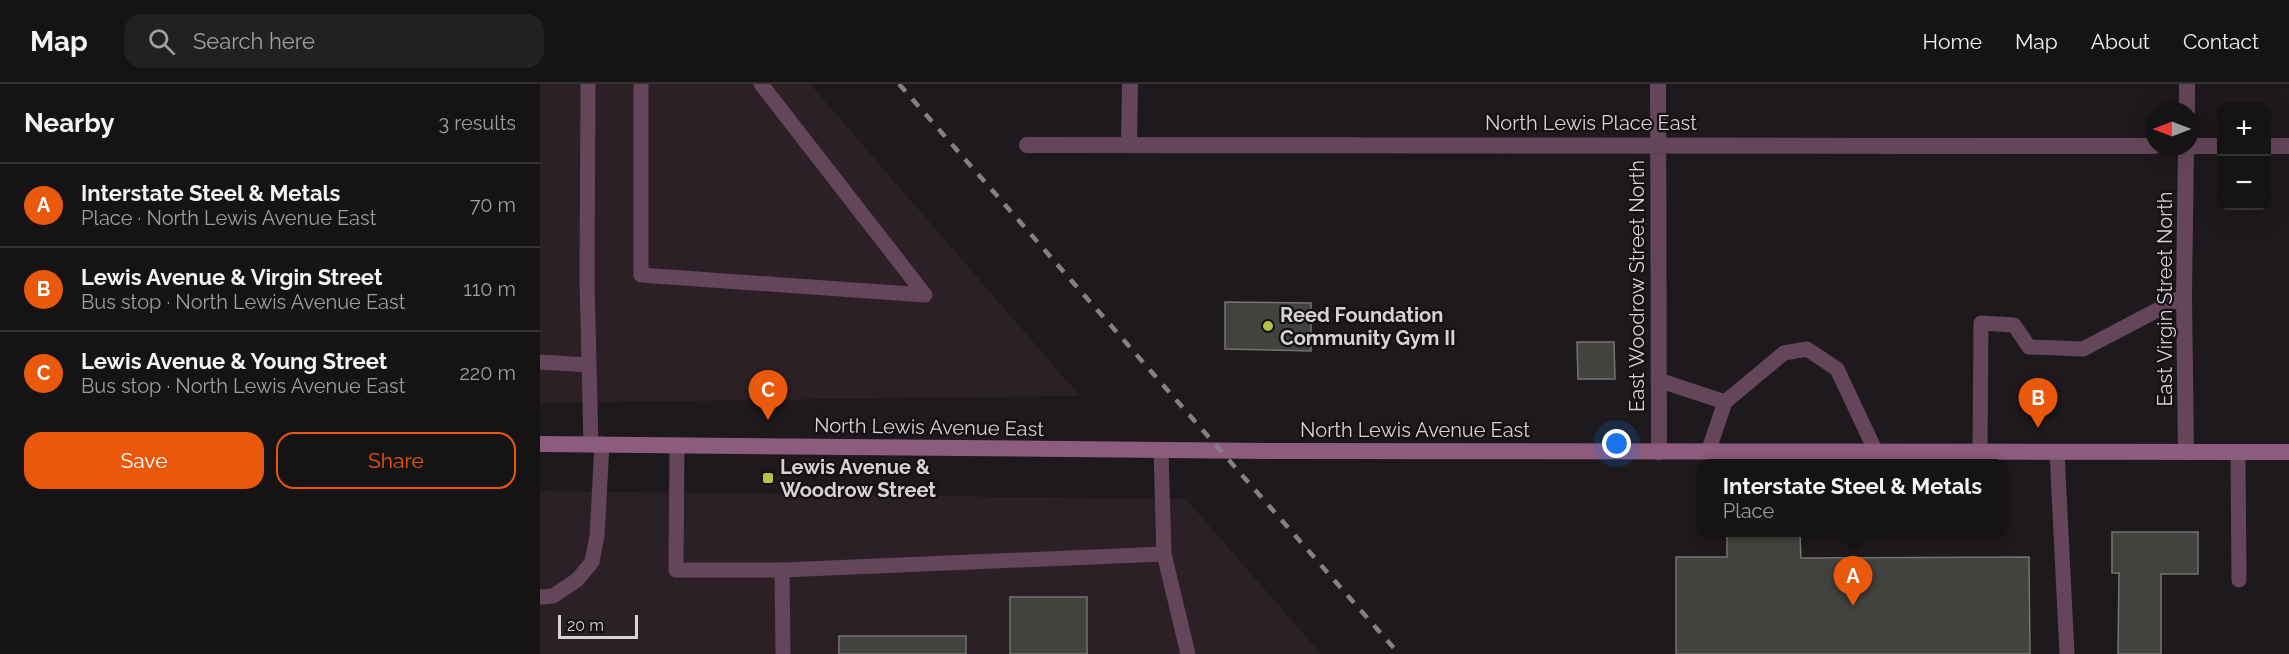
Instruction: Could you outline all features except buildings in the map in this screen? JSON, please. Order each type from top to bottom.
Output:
[{"type":"main road","name":"North Lewis Avenue East","points":[[540,444],[1161,450],[2289,452]]},
{"type":"street","points":[[1130,84],[1130,144]]},
{"type":"street","name":"East Woodrow Street North","points":[[1658,84],[1659,452]]},
{"type":"street","points":[[2187,84],[2187,102]]},
{"type":"street","name":"North Lewis Place East","points":[[1027,145],[2145,146]]},
{"type":"street","points":[[2199,147],[2217,146]]},
{"type":"street","points":[[2271,146],[2289,146]]},
{"type":"street","name":"East Virgin Street North","points":[[2186,452],[2184,296],[2188,156]]},
{"type":"lane","points":[[540,597],[553,596],[578,580],[592,562],[597,536],[597,444],[589,365],[587,280],[588,84]]},
{"type":"lane","points":[[641,84],[641,275],[925,295],[761,84]]},
{"type":"lane","points":[[1980,452],[1981,323],[2014,326],[2029,347],[2083,348],[2184,296]]},
{"type":"lane","points":[[1708,452],[1725,402],[1784,353],[1807,348],[1837,369],[1876,452]]},
{"type":"lane","points":[[540,362],[589,365]]},
{"type":"lane","points":[[1658,380],[1725,402]]},
{"type":"lane","points":[[677,446],[676,570],[782,570],[1164,554]]},
{"type":"lane","points":[[1161,450],[1164,554],[1188,654]]},
{"type":"lane","points":[[2057,452],[2067,654]]},
{"type":"lane","points":[[2238,452],[2239,580]]},
{"type":"lane","points":[[782,570],[783,654]]},
{"type":"shaded area","points":[[540,84],[810,84],[1080,396],[540,403]]},
{"type":"shaded area","points":[[540,491],[1186,499],[1321,654],[540,654]]},
{"type":"railway","points":[[899,84],[1399,654]]},
{"type":"place","name":"Reed Foundation Community Gym II","points":[[1268,326]]},
{"type":"place","name":"Lewis Avenue & Young Street","points":[[768,420]]},
{"type":"place","name":"Lewis Avenue & Virgin Street","points":[[2038,428]]},
{"type":"place","name":"Lewis Avenue & Woodrow Street","points":[[768,478]]},
{"type":"place","name":"Interstate Steel & Metals","points":[[1853,606]]}]
